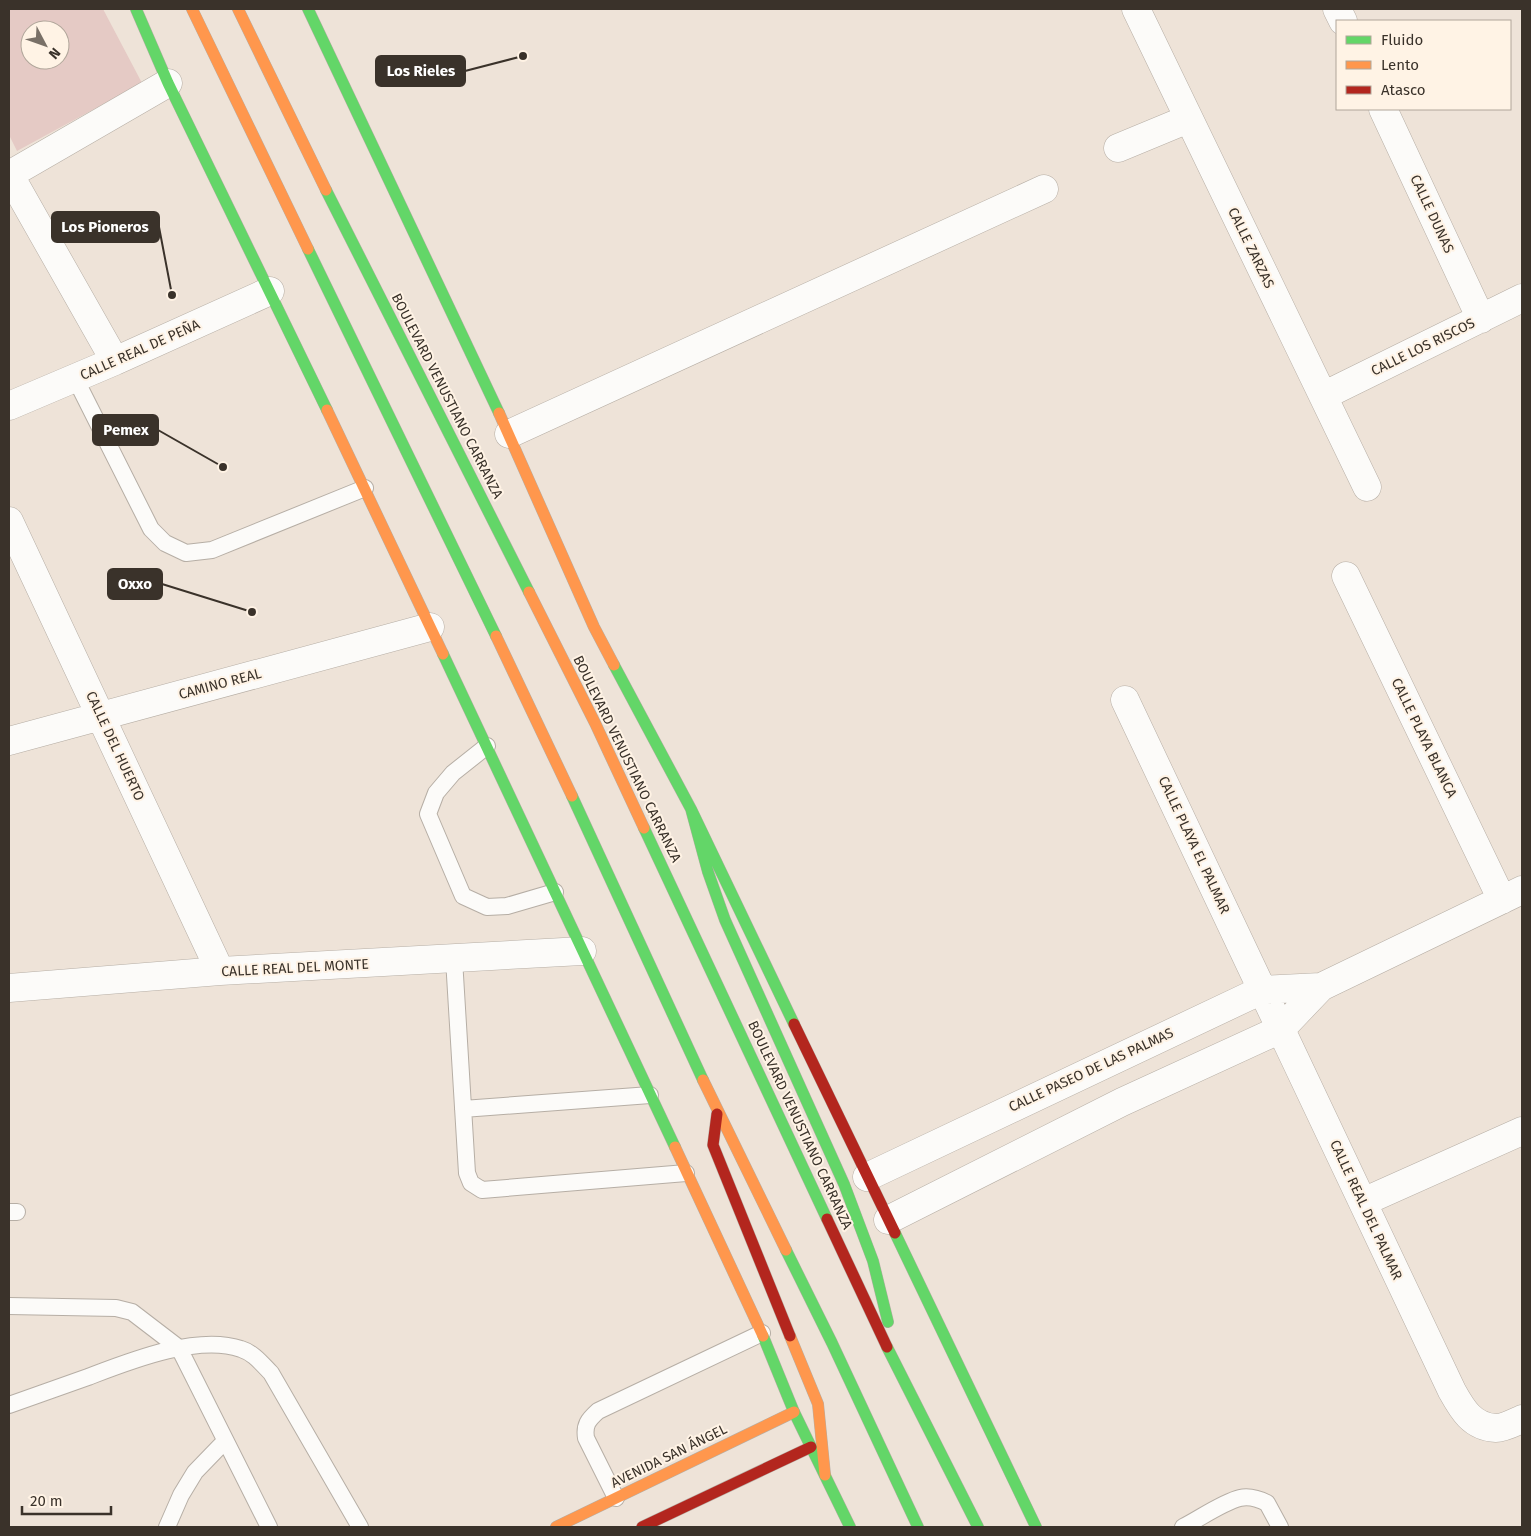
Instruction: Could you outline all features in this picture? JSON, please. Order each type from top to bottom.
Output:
[{"type":"main road","points":[[192,9],[548,744],[718,1112],[832,1343],[918,1527]]},
{"type":"main road","name":"BOULEVARD VENUSTIANO CARRANZA","points":[[238,9],[303,144],[595,724],[903,1381],[978,1527]]},
{"type":"main road","points":[[308,9],[509,434],[594,627],[691,809],[1036,1527]]},
{"type":"main road","points":[[140,12],[168,83],[365,488],[487,746],[762,1333],[810,1447],[850,1527]]},
{"type":"main road","points":[[691,809],[708,872],[726,920],[844,1184],[873,1261],[903,1381]]},
{"type":"main road","points":[[718,1112],[713,1145],[818,1404],[825,1475]]},
{"type":"main road","name":"AVENIDA SAN ÁNGEL","points":[[556,1527],[794,1412]]},
{"type":"main road","points":[[642,1527],[810,1447]]},
{"type":"street","name":"CALLE ZARZAS","points":[[1136,9],[1367,487]]},
{"type":"street","points":[[115,361],[9,174],[168,83]]},
{"type":"street","name":"CALLE DUNAS","points":[[1383,110],[1481,319]]},
{"type":"street","points":[[1118,148],[1188,119]]},
{"type":"street","points":[[509,434],[1044,189]]},
{"type":"street","name":"CALLE REAL DE PEÑA","points":[[9,406],[115,361],[270,291]]},
{"type":"street","name":"CALLE LOS RISCOS","points":[[1323,396],[1522,298]]},
{"type":"street","name":"CALLE DEL HUERTO","points":[[9,521],[220,972]]},
{"type":"street","name":"CALLE PLAYA BLANCA","points":[[1346,576],[1512,895]]},
{"type":"street","name":"CAMINO REAL","points":[[9,741],[430,627]]},
{"type":"street","name":"CALLE PLAYA EL PALMAR","points":[[1125,700],[1262,990]]},
{"type":"street","name":"CALLE PASEO DE LAS PALMAS","points":[[888,1220],[1122,1102],[1281,1029],[1321,987],[1512,895]]},
{"type":"street","name":"CALLE REAL DEL MONTE","points":[[9,988],[220,972],[582,951]]},
{"type":"street","name":"CALLE PASEO DE LAS PALMAS","points":[[867,1177],[1262,990],[1321,987]]},
{"type":"street","name":"CALLE REAL DEL PALMAR","points":[[1262,990],[1452,1391],[1463,1410],[1478,1424],[1497,1428],[1522,1419]]},
{"type":"street","points":[[1145,1045],[1163,1083]]},
{"type":"street","points":[[1038,1095],[1056,1135]]},
{"type":"street","points":[[1363,1202],[1522,1130]]},
{"type":"lane","points":[[75,378],[151,529],[165,543],[186,553],[212,550],[365,488]]},
{"type":"lane","points":[[487,746],[453,773],[436,794],[428,814],[464,896],[487,907],[507,906],[555,892]]},
{"type":"lane","points":[[454,959],[467,1173],[471,1183],[482,1190],[686,1173]]},
{"type":"lane","points":[[463,1109],[650,1095]]},
{"type":"lane","points":[[9,1306],[116,1308],[132,1312],[179,1348],[270,1527]]},
{"type":"lane","points":[[616,1498],[586,1438],[587,1421],[598,1411],[762,1333]]},
{"type":"lane","points":[[9,1405],[139,1358],[179,1348],[212,1344],[241,1349],[257,1358],[271,1373],[360,1527]]},
{"type":"lane","points":[[167,1527],[181,1495],[195,1472],[225,1441]]},
{"type":"lane","points":[[1183,1527],[1240,1498],[1249,1498],[1267,1503],[1280,1527]]},
{"type":"shaded area","points":[[9,9],[103,9],[142,83],[17,151],[9,135]]},
{"type":"traffic: fast","points":[[136,9],[168,83],[327,410]]},
{"type":"traffic: fast","points":[[308,9],[499,413]]},
{"type":"traffic: fast","points":[[326,190],[529,592]]},
{"type":"traffic: fast","points":[[308,249],[496,636]]},
{"type":"traffic: fast","points":[[443,654],[675,1147]]},
{"type":"traffic: fast","points":[[614,665],[691,809],[794,1024]]},
{"type":"traffic: fast","points":[[572,796],[703,1080]]},
{"type":"traffic: fast","points":[[691,809],[708,872],[725,920],[844,1184],[873,1261],[888,1322]]},
{"type":"traffic: fast","points":[[644,828],[827,1219]]},
{"type":"traffic: fast","points":[[895,1233],[1036,1527]]},
{"type":"traffic: fast","points":[[786,1250],[832,1343],[918,1527]]},
{"type":"traffic: fast","points":[[763,1336],[794,1412],[850,1527]]},
{"type":"traffic: fast","points":[[887,1347],[978,1527]]},
{"type":"traffic: slow","points":[[192,9],[308,249]]},
{"type":"traffic: slow","points":[[238,9],[326,190]]},
{"type":"traffic: slow","points":[[327,410],[443,654]]},
{"type":"traffic: slow","points":[[499,413],[594,627],[614,665]]},
{"type":"traffic: slow","points":[[529,592],[595,723],[644,828]]},
{"type":"traffic: slow","points":[[496,636],[572,796]]},
{"type":"traffic: slow","points":[[703,1080],[786,1250]]},
{"type":"traffic: slow","points":[[675,1147],[763,1336]]},
{"type":"traffic: slow","points":[[790,1336],[818,1404],[825,1475]]},
{"type":"traffic: slow","points":[[556,1527],[794,1412]]},
{"type":"traffic: jam","points":[[794,1024],[895,1233]]},
{"type":"traffic: jam","points":[[717,1114],[713,1145],[790,1336]]},
{"type":"traffic: jam","points":[[827,1219],[887,1347]]},
{"type":"traffic: jam","points":[[642,1527],[811,1447]]},
{"type":"place","name":"Los Rieles","points":[[523,56]]},
{"type":"place","name":"Los Pioneros","points":[[172,295]]},
{"type":"place","name":"Pemex","points":[[223,467]]},
{"type":"place","name":"Oxxo","points":[[252,612]]}]
